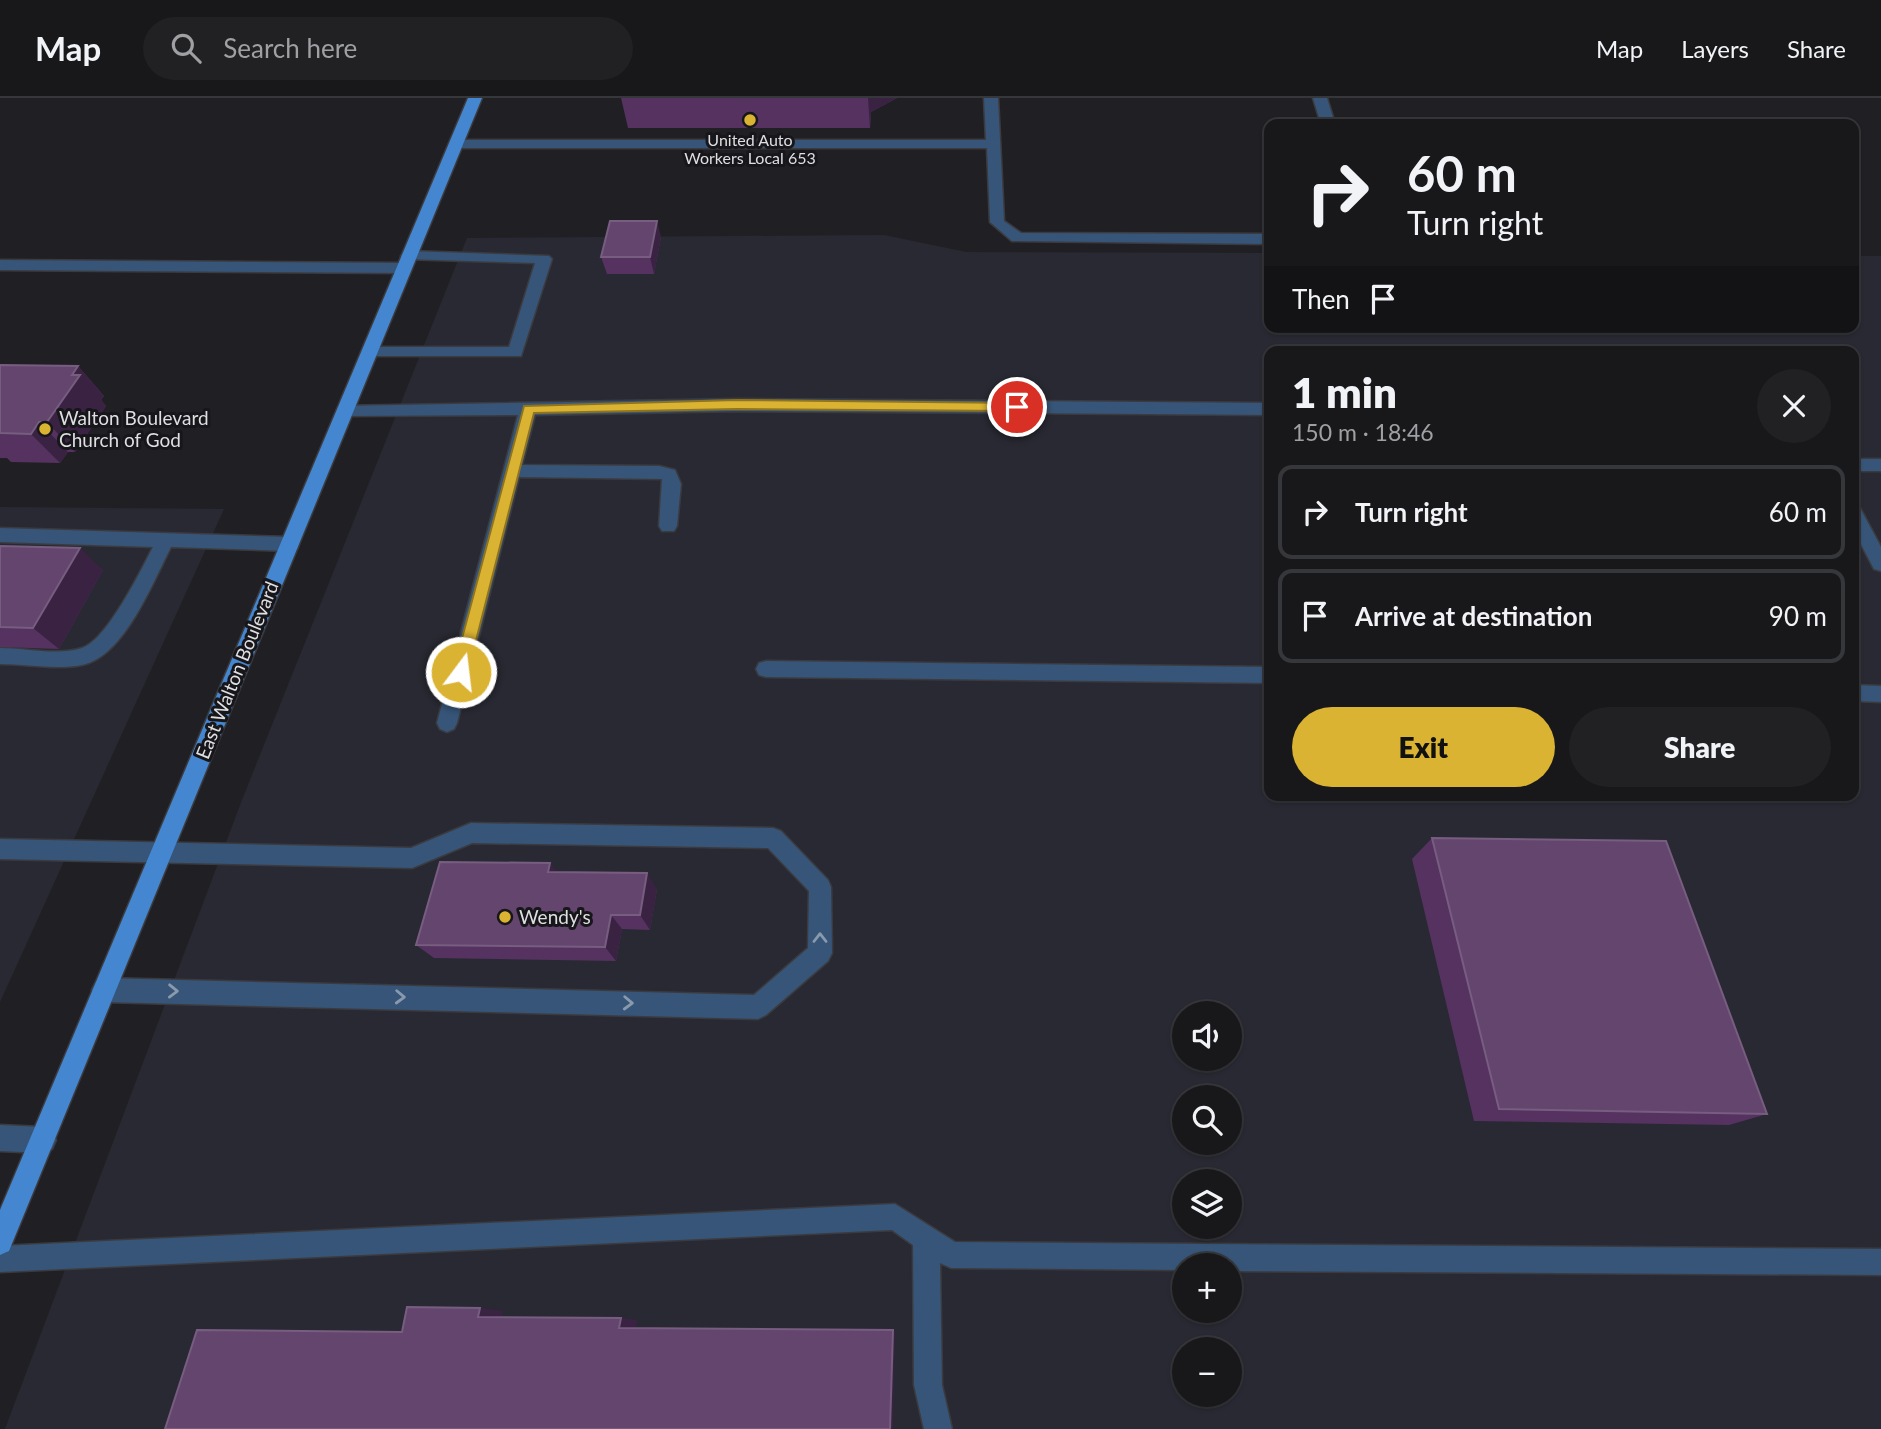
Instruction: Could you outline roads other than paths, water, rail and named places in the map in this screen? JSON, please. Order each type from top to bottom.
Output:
[{"type":"main road","name":"East Walton Boulevard","points":[[0,1242],[475,98]]},
{"type":"lane","points":[[991,98],[997,222],[1017,238],[1264,239]]},
{"type":"lane","points":[[1320,98],[1326,119]]},
{"type":"lane","points":[[456,144],[993,144]]},
{"type":"lane","points":[[0,265],[85,263],[260,268],[544,259],[515,352],[370,352]]},
{"type":"lane","points":[[345,410],[737,405],[1264,410]]},
{"type":"lane","points":[[447,723],[528,409]]},
{"type":"lane","points":[[1859,465],[1881,466]]},
{"type":"lane","points":[[513,471],[659,472],[669,475],[672,484],[668,526]]},
{"type":"lane","points":[[1859,522],[1881,564]]},
{"type":"lane","points":[[0,535],[290,544]]},
{"type":"lane","points":[[0,656],[84,657],[97,650],[119,623],[166,540]]},
{"type":"lane","points":[[766,669],[1264,675]]},
{"type":"lane","points":[[1859,693],[1881,694]]},
{"type":"lane","points":[[0,849],[412,858],[471,833],[773,838],[820,887],[820,953],[758,1007],[104,990]]},
{"type":"lane","points":[[0,1138],[43,1140]]},
{"type":"lane","points":[[0,1259],[895,1217],[951,1255],[1881,1262]]},
{"type":"lane","points":[[926,1237],[928,1385],[938,1429]]},
{"type":"place","name":"United Auto Workers Local 653","points":[[750,120]]},
{"type":"place","name":"Walton Boulevard Church of God","points":[[45,429]]},
{"type":"place","name":"Wendy's","points":[[505,917]]}]
